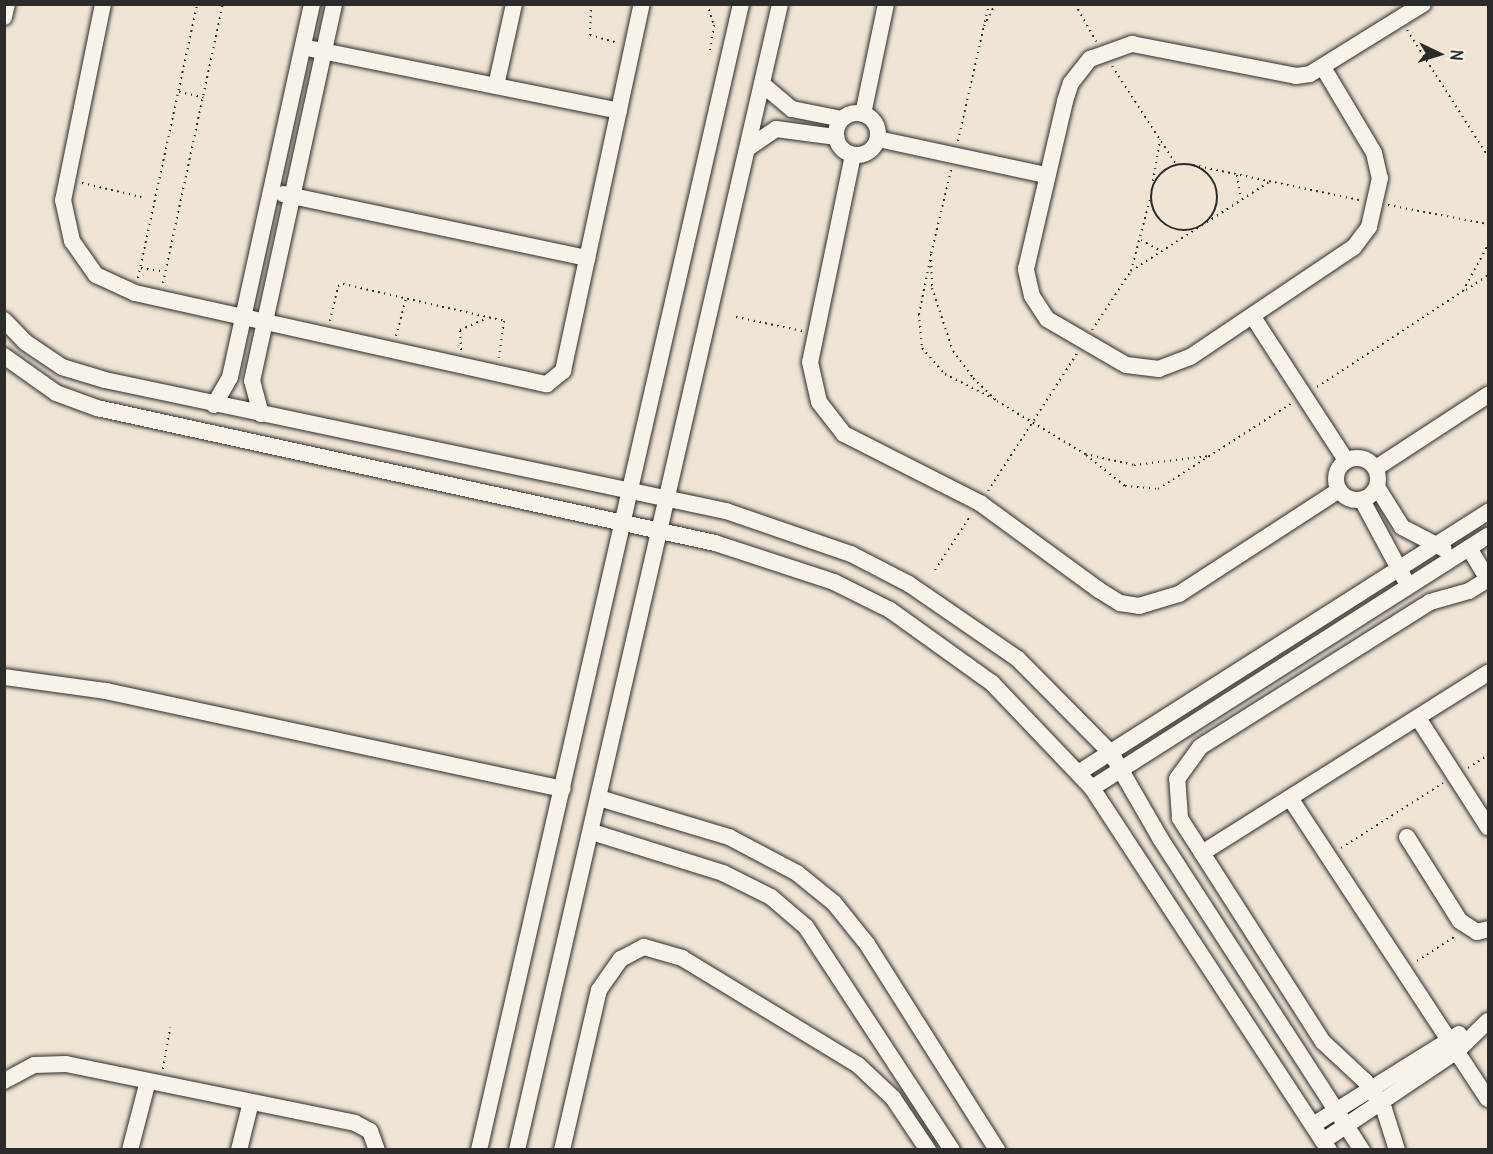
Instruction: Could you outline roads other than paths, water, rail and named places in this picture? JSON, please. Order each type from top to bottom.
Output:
[{"type":"street","points":[[4,17],[7,4]]},
{"type":"street","points":[[103,4],[65,179],[65,221],[82,259],[96,275],[135,293],[548,384],[561,376],[642,4]]},
{"type":"street","points":[[214,405],[230,377],[312,4]]},
{"type":"street","points":[[261,414],[252,381],[334,4]]},
{"type":"street","points":[[496,86],[514,4]]},
{"type":"street","points":[[478,1149],[625,523],[741,4]]},
{"type":"street","points":[[517,1149],[662,532],[780,4]]},
{"type":"street","points":[[863,114],[886,4]]},
{"type":"street","points":[[1324,69],[1374,153],[1378,203],[1354,247],[1253,317],[1190,357],[1159,369],[1126,365],[1047,318],[1028,283],[1026,269],[1046,175],[1071,83],[1102,51],[1132,44],[1296,76],[1324,69],[1423,4]]},
{"type":"street","points":[[303,47],[619,111]]},
{"type":"street","points":[[762,84],[792,109],[842,119],[863,114]]},
{"type":"street","points":[[788,129],[792,109]]},
{"type":"street","points":[[853,155],[869,152],[878,139],[877,126],[863,114]]},
{"type":"street","points":[[836,137],[842,119]]},
{"type":"street","points":[[748,148],[766,133],[788,129],[836,137],[853,155]]},
{"type":"street","points":[[878,139],[1046,175]]},
{"type":"street","points":[[853,155],[814,333],[813,382],[830,420],[844,434],[980,503],[1120,603],[1140,606],[1169,599],[1338,490]]},
{"type":"street","points":[[271,192],[587,258]]},
{"type":"street","points":[[1253,317],[1346,460]]},
{"type":"street","points":[[4,320],[25,342],[63,367],[214,405],[669,498],[789,530],[909,584],[1018,659],[1111,753],[1160,838],[1362,1149]]},
{"type":"street","points":[[4,356],[56,393],[98,408],[625,523],[775,560],[890,610],[992,683],[1092,788],[1326,1145],[1347,1125],[1457,1051],[1483,1025]]},
{"type":"street","points":[[230,377],[252,381]]},
{"type":"street","points":[[1376,468],[1488,395]]},
{"type":"street","points":[[1338,490],[1336,473],[1346,460],[1363,458],[1376,468],[1377,487],[1402,527],[1439,544],[1446,553],[1444,564]]},
{"type":"street","points":[[1362,500],[1377,487]]},
{"type":"street","points":[[1338,490],[1362,500],[1386,538],[1398,570],[1413,583]]},
{"type":"street","points":[[1078,773],[1488,512]]},
{"type":"street","points":[[1386,538],[1402,527]]},
{"type":"street","points":[[1092,788],[1413,583],[1488,538]]},
{"type":"street","points":[[1396,1149],[1379,1103],[1370,1089],[1323,1042],[1180,818],[1175,798],[1181,770],[1200,747],[1430,602],[1488,579],[1469,548]]},
{"type":"street","points":[[1202,853],[1488,673]]},
{"type":"street","points":[[4,676],[106,691],[563,789]]},
{"type":"street","points":[[1418,718],[1488,827]]},
{"type":"street","points":[[599,798],[729,837],[797,873],[834,903],[867,944],[997,1149]]},
{"type":"street","points":[[1290,798],[1488,1099]]},
{"type":"street","points":[[592,832],[723,873],[771,897],[806,927],[952,1149]]},
{"type":"street","points":[[1407,837],[1467,929],[1488,929]]},
{"type":"street","points":[[562,1149],[599,990],[621,958],[644,946],[682,958],[858,1065],[892,1098],[928,1149]]},
{"type":"street","points":[[1313,1125],[1448,1037],[1483,1025]]},
{"type":"street","points":[[4,1081],[50,1062],[364,1126],[377,1149]]},
{"type":"street","points":[[1388,1077],[1398,1091]]},
{"type":"street","points":[[130,1149],[154,1082]]},
{"type":"street","points":[[239,1149],[251,1102]]}]
